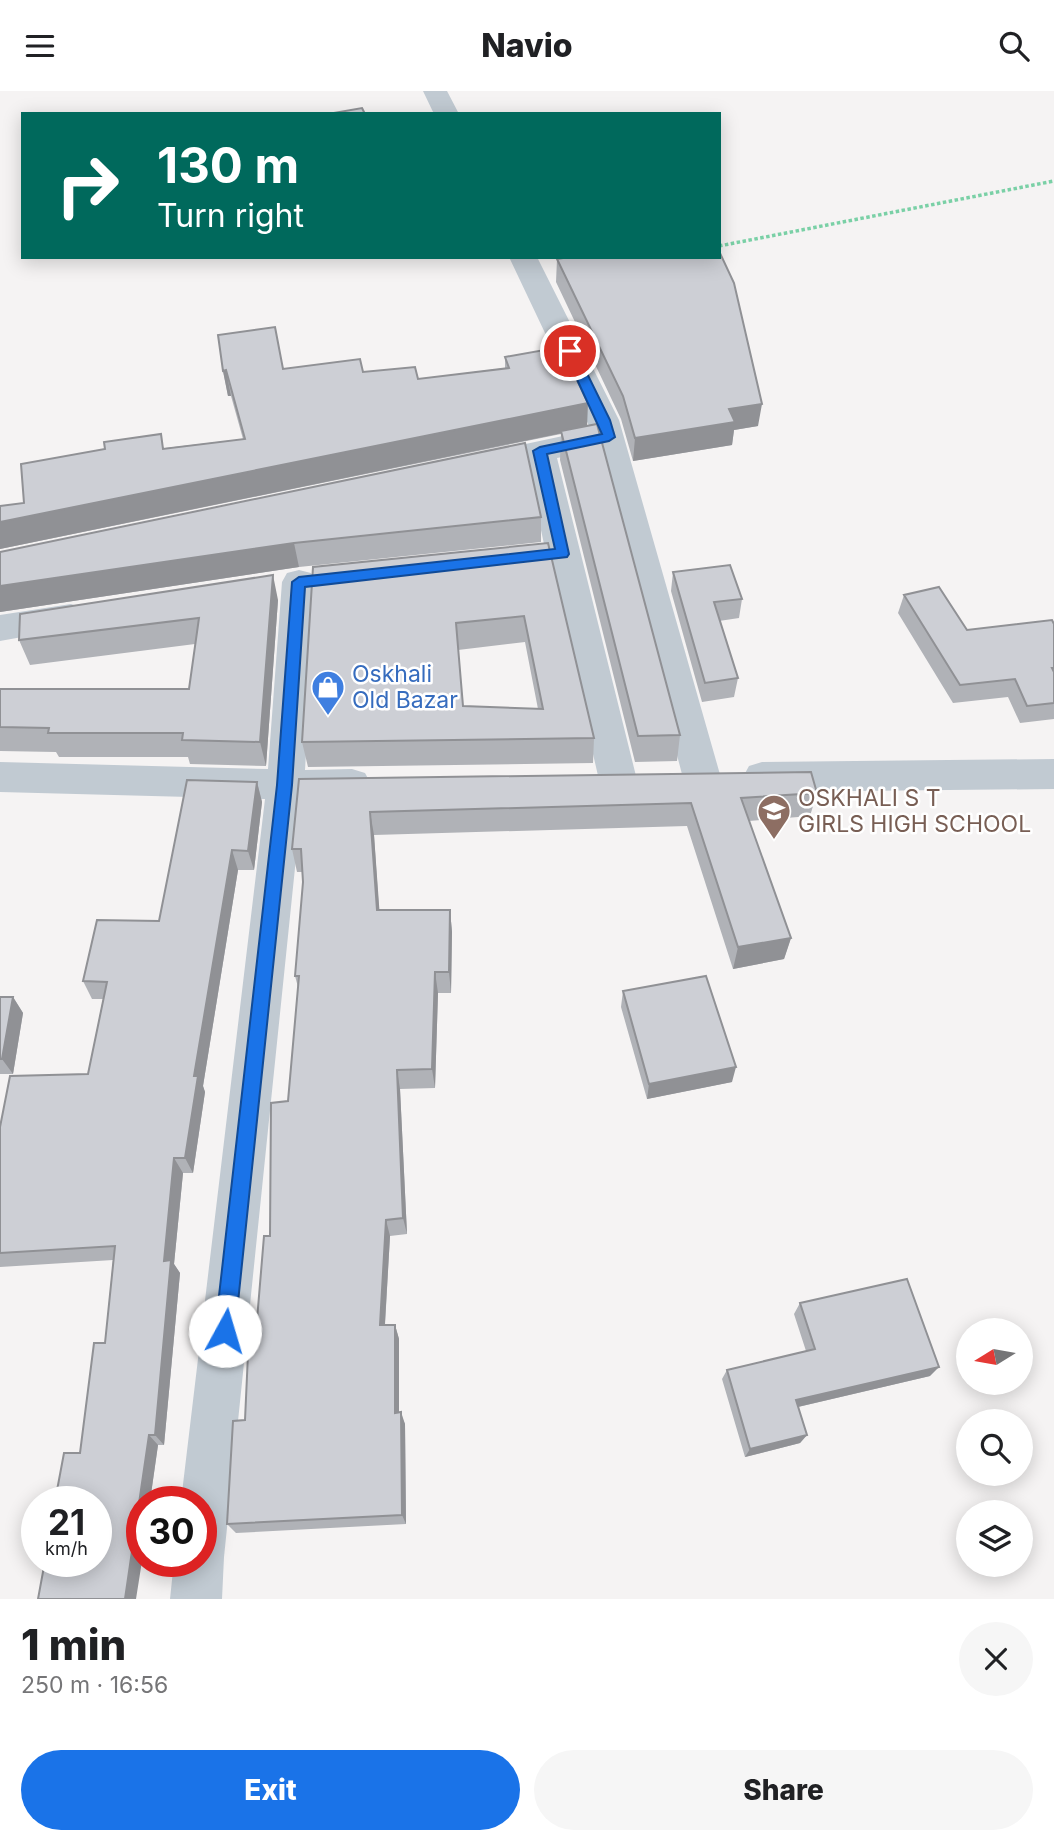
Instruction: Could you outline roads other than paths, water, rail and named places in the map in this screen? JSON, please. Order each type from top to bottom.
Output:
[{"type":"street","points":[[435,91],[446,112]]},
{"type":"street","points":[[524,259],[604,420],[702,778]]},
{"type":"street","points":[[445,471],[609,437]]},
{"type":"street","points":[[540,451],[563,554],[604,780],[1054,774]]},
{"type":"street","points":[[465,564],[563,554]]},
{"type":"street","points":[[208,1486],[285,785],[299,583]]},
{"type":"street","points":[[0,628],[95,613]]},
{"type":"street","points":[[0,777],[285,785],[382,783]]},
{"type":"street","points":[[196,1599],[198,1577]]},
{"type":"place","name":"Oskhali Old Bazar","points":[[328,717]]},
{"type":"place","name":"OSKHALI S T GIRLS HIGH SCHOOL","points":[[774,841]]}]
